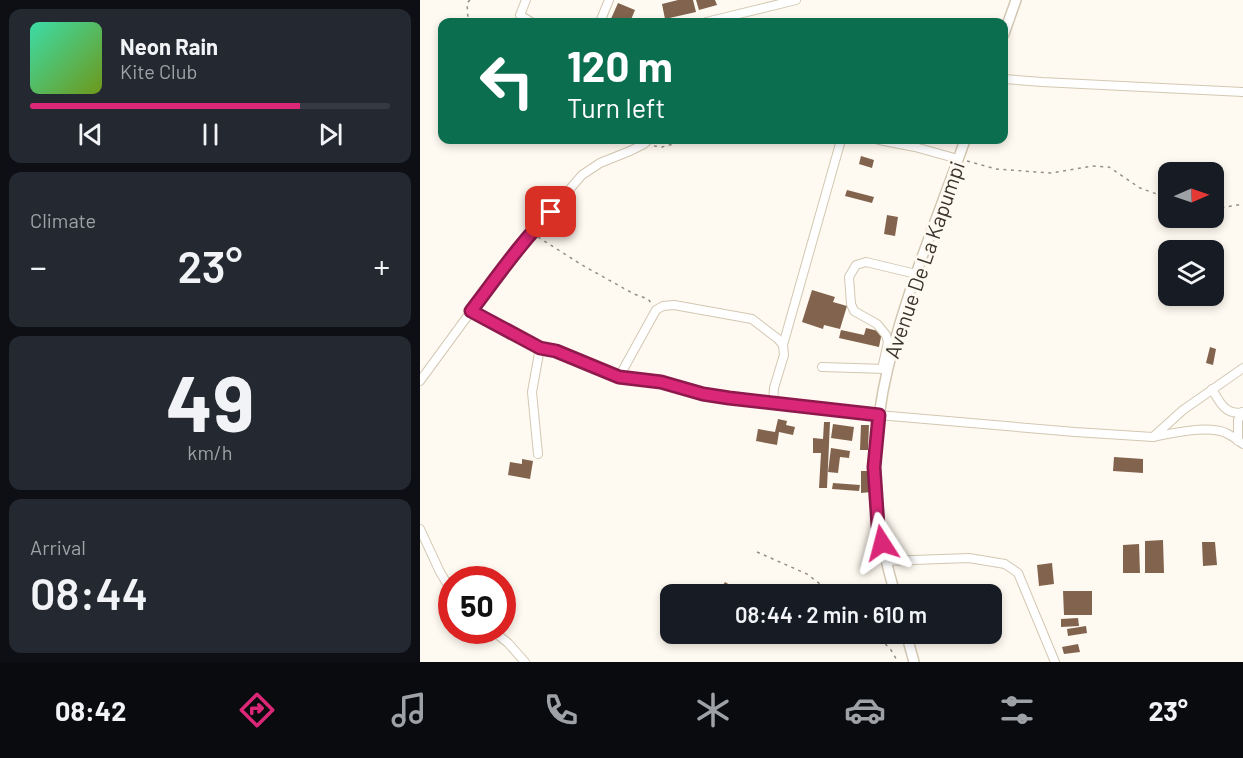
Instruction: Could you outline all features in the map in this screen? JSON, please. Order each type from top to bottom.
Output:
[{"type":"main road","points":[[1008,23],[1016,0]]},
{"type":"main road","name":"Avenue De La Kapumpi","points":[[892,584],[878,526],[874,467],[885,369],[908,296],[964,144]]},
{"type":"main road","points":[[909,644],[914,662]]},
{"type":"street","points":[[525,18],[520,15],[526,0]]},
{"type":"street","points":[[602,18],[609,0]]},
{"type":"street","points":[[730,18],[796,0]]},
{"type":"street","points":[[1008,79],[1243,92]]},
{"type":"street","points":[[420,381],[531,233],[582,175],[590,168],[642,144]]},
{"type":"street","points":[[773,403],[774,388],[784,355],[783,345],[840,144]]},
{"type":"street","points":[[900,144],[958,159]]},
{"type":"street","points":[[822,367],[885,369],[888,342],[886,336],[877,324],[854,311],[851,304],[849,277],[856,265],[866,262],[916,274]]},
{"type":"street","points":[[619,377],[656,310],[663,306],[674,305],[752,319],[783,345]]},
{"type":"street","points":[[471,311],[540,348],[556,351],[619,377],[661,382],[703,394],[879,415],[1107,435],[1153,437],[1185,431],[1216,430],[1225,432],[1241,442]]},
{"type":"street","points":[[538,454],[532,392],[540,348]]},
{"type":"street","points":[[1153,437],[1175,416],[1243,368]]},
{"type":"street","points":[[1212,389],[1230,412],[1235,414],[1243,412]]},
{"type":"street","points":[[1241,442],[1238,420],[1243,412]]},
{"type":"street","points":[[420,529],[438,568]]},
{"type":"street","points":[[886,561],[969,558],[1005,564],[1018,573],[1055,662]]},
{"type":"street","points":[[509,644],[525,662]]},
{"type":"path","points":[[468,18],[467,3],[470,0]]},
{"type":"path","points":[[652,144],[662,147],[673,144]]},
{"type":"path","points":[[958,159],[996,169],[1051,173],[1092,166],[1109,167],[1140,188],[1158,194]]},
{"type":"path","points":[[1224,207],[1243,204]]},
{"type":"path","points":[[531,233],[582,265],[634,294],[648,299],[656,310]]},
{"type":"path","points":[[757,552],[807,574],[820,584]]},
{"type":"path","points":[[885,644],[898,662]]},
{"type":"building","points":[[678,0],[693,0],[696,12],[665,18],[662,4]]},
{"type":"building","points":[[696,0],[715,0],[717,5],[699,10]]},
{"type":"building","points":[[618,3],[635,10],[632,18],[611,18]]},
{"type":"building","points":[[861,156],[874,160],[872,168],[859,164]]},
{"type":"building","points":[[847,190],[874,197],[872,203],[845,196]]},
{"type":"building","points":[[887,215],[898,217],[895,236],[884,234]]},
{"type":"building","points":[[812,290],[835,297],[833,302],[847,306],[840,329],[824,325],[823,329],[802,322]]},
{"type":"building","points":[[866,328],[882,332],[879,347],[839,338],[841,330],[864,335]]},
{"type":"building","points":[[1210,347],[1216,349],[1213,365],[1206,363]]},
{"type":"building","points":[[778,419],[787,421],[786,425],[795,427],[793,435],[779,432],[777,445],[756,441],[758,429],[775,432]]},
{"type":"building","points":[[824,422],[830,422],[827,488],[819,488],[821,453],[813,453],[813,438],[823,439]]},
{"type":"building","points":[[833,424],[854,427],[852,441],[831,438]]},
{"type":"building","points":[[861,425],[869,425],[868,450],[860,450]]},
{"type":"building","points":[[831,448],[850,451],[849,458],[840,457],[838,473],[828,472]]},
{"type":"building","points":[[1114,457],[1143,459],[1143,473],[1113,471]]},
{"type":"building","points":[[522,459],[533,461],[530,479],[508,475],[510,462],[522,464]]},
{"type":"building","points":[[861,471],[870,471],[871,492],[861,493]]},
{"type":"building","points":[[833,483],[860,485],[859,491],[832,489]]},
{"type":"building","points":[[1163,540],[1164,573],[1145,573],[1145,541]]},
{"type":"building","points":[[1202,542],[1215,542],[1217,565],[1203,566]]},
{"type":"building","points":[[1139,544],[1140,573],[1123,573],[1123,545]]},
{"type":"building","points":[[1052,563],[1054,584],[1039,586],[1037,565]]},
{"type":"building","points":[[1063,591],[1092,591],[1092,615],[1064,615]]},
{"type":"building","points":[[1078,618],[1079,626],[1061,627],[1061,619]]},
{"type":"building","points":[[1086,626],[1087,633],[1068,636],[1067,629]]},
{"type":"building","points":[[1078,644],[1080,652],[1064,654],[1062,647]]},
{"type":"route","points":[[551,212],[511,257],[471,311],[540,348],[556,351],[619,377],[661,382],[703,394],[729,398],[879,415],[874,467],[878,526],[882,543]]}]
